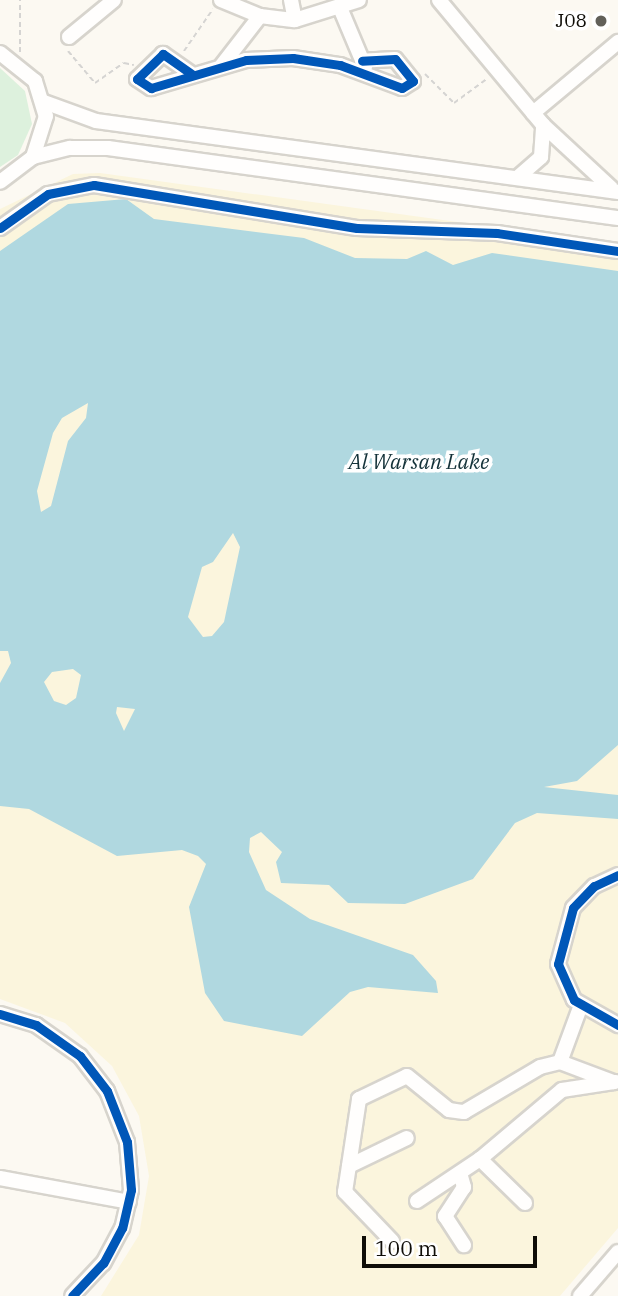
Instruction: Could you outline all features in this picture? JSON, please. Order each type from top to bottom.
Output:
[{"type":"street","points":[[69,37],[114,0]]},
{"type":"street","points":[[220,0],[260,16],[295,20],[341,10],[359,0]]},
{"type":"street","points":[[291,0],[295,20]]},
{"type":"street","points":[[439,0],[543,125],[583,168],[618,192]]},
{"type":"street","points":[[341,10],[365,67]]},
{"type":"street","points":[[222,65],[260,16]]},
{"type":"street","points":[[533,113],[618,42]]},
{"type":"street","points":[[0,53],[19,64],[44,102],[44,130],[33,157]]},
{"type":"street","points":[[193,75],[177,61],[159,54],[139,71],[138,82],[147,88],[193,75],[222,65],[293,58],[365,67],[402,88],[413,81],[390,57],[365,67]]},
{"type":"street","points":[[44,102],[96,121],[618,192]]},
{"type":"street","points":[[517,178],[541,157],[543,125]]},
{"type":"street","points":[[0,181],[33,157],[70,148],[108,148],[618,218]]},
{"type":"street","points":[[0,228],[48,194],[85,185],[357,228],[497,233],[618,251]]},
{"type":"street","points":[[618,875],[579,899],[559,948],[561,979],[581,1005],[618,1026]]},
{"type":"street","points":[[560,1062],[581,1005]]},
{"type":"street","points":[[0,1014],[58,1038],[99,1078],[127,1142],[129,1202],[110,1252],[72,1296]]},
{"type":"street","points":[[392,1241],[348,1198],[355,1102],[397,1078],[417,1080],[445,1107],[464,1112],[531,1071],[560,1062],[616,1082]]},
{"type":"street","points":[[417,1201],[480,1159],[562,1090],[616,1082]]},
{"type":"street","points":[[349,1166],[407,1138]]},
{"type":"street","points":[[480,1159],[524,1203]]},
{"type":"street","points":[[460,1173],[464,1187],[445,1216],[464,1245]]},
{"type":"street","points":[[0,1178],[129,1202]]},
{"type":"street","points":[[580,1296],[618,1252]]},
{"type":"path","points":[[19,64],[20,0]]},
{"type":"path","points":[[177,61],[220,0]]},
{"type":"path","points":[[69,37],[64,46],[93,83],[126,62],[139,71]]},
{"type":"path","points":[[413,81],[427,75],[454,103],[497,71]]},
{"type":"green space","points":[[0,68],[25,91],[32,124],[18,155],[0,167]]},
{"type":"sand","name":"Al Warsan Lake","points":[[100,173],[618,244],[618,1228],[560,1296],[101,1296],[139,1235],[149,1176],[139,1116],[112,1066],[65,1023],[0,999],[0,209],[73,174]]},
{"type":"water","name":"Al Warsan Lake","points":[[126,199],[154,219],[304,238],[355,258],[407,259],[426,251],[453,265],[492,253],[618,271],[618,745],[577,781],[544,787],[618,795],[618,819],[537,813],[515,823],[473,879],[405,904],[348,903],[329,885],[281,883],[276,862],[282,852],[261,832],[250,838],[249,852],[266,890],[310,919],[413,955],[436,981],[438,993],[368,987],[350,992],[302,1036],[224,1021],[205,993],[189,907],[206,864],[198,856],[182,850],[117,856],[29,809],[0,806],[0,683],[11,663],[8,651],[0,651],[0,251],[68,204]],"holes":[[[88,403],[86,418],[68,441],[51,506],[41,512],[37,491],[53,433],[62,418]],[[233,533],[240,547],[224,622],[212,636],[203,637],[188,617],[202,567],[213,562]],[[73,669],[81,675],[76,698],[66,705],[54,701],[44,682],[52,672]],[[117,707],[135,709],[124,731],[116,713]]]},
{"type":"cycle path","points":[[193,75],[163,54],[137,79],[151,88],[246,60],[293,58],[340,65],[402,88],[413,81],[395,59],[362,61]]},
{"type":"cycle path","points":[[0,228],[48,194],[94,185],[357,228],[497,233],[618,251]]},
{"type":"cycle path","points":[[618,875],[594,886],[573,908],[558,964],[574,1000],[618,1025]]},
{"type":"cycle path","points":[[0,1014],[36,1025],[80,1056],[107,1091],[127,1142],[131,1190],[122,1228],[103,1263],[72,1296]]},
{"type":"place","name":"J08","points":[[601,21]]}]
